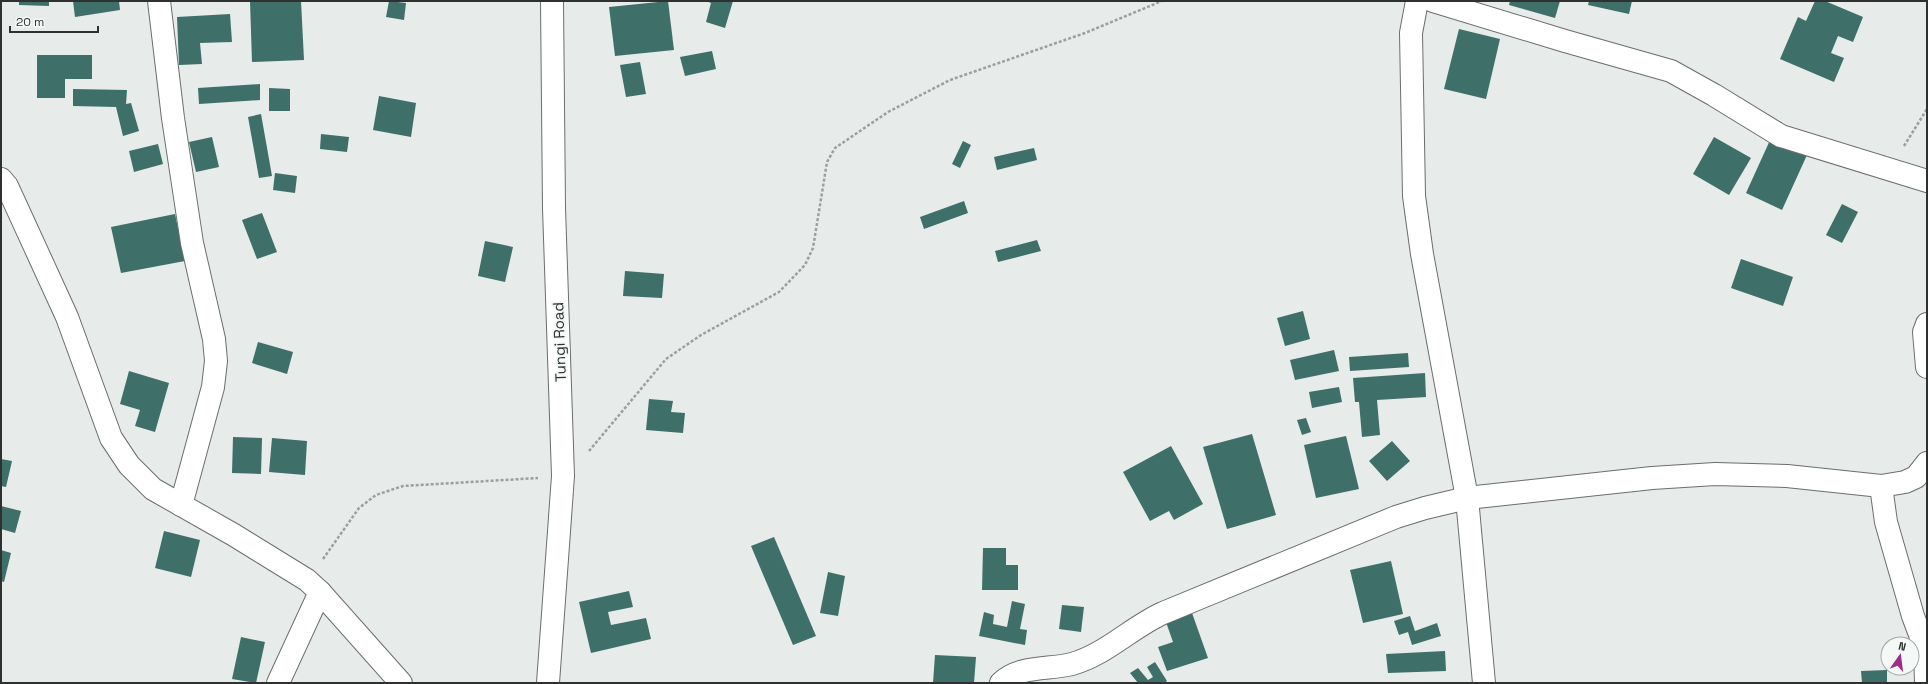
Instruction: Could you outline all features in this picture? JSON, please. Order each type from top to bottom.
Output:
[{"type":"street","points":[[159,1],[173,118],[192,243],[214,339],[216,361],[213,387],[180,504]]},
{"type":"street","name":"Tungi Road","points":[[548,683],[563,480],[554,208],[552,1]]},
{"type":"street","points":[[1417,1],[1412,33],[1414,196],[1422,254],[1466,498],[1484,683]]},
{"type":"street","points":[[1433,1],[1565,42],[1672,71],[1782,136],[1927,181]]},
{"type":"street","points":[[1,178],[7,186],[67,317],[111,438],[129,465],[153,489],[313,586],[401,683]]},
{"type":"street","points":[[1927,324],[1924,332],[1927,367]]},
{"type":"street","points":[[1001,683],[1012,674],[1071,664],[1088,658],[1152,617],[1396,517],[1466,498],[1652,478],[1715,474],[1787,476],[1881,486],[1905,482],[1916,477],[1927,463]]},
{"type":"street","points":[[1881,486],[1886,522],[1913,616],[1925,648],[1926,683]]},
{"type":"street","points":[[278,683],[313,586]]},
{"type":"path","points":[[313,586],[359,508],[376,495],[403,486],[563,480],[666,359],[701,335],[779,292],[805,265],[813,248],[826,162],[836,148],[888,112],[950,80],[1085,33],[1162,1]]},
{"type":"path","points":[[1889,170],[1927,109]]},
{"type":"building","points":[[19,1],[49,1],[49,6],[19,5]]},
{"type":"building","points":[[73,1],[119,1],[120,10],[75,17]]},
{"type":"building","points":[[250,1],[301,1],[304,60],[252,62]]},
{"type":"building","points":[[389,1],[406,3],[404,20],[386,17]]},
{"type":"building","points":[[668,1],[674,50],[615,56],[609,7]]},
{"type":"building","points":[[706,1],[733,1],[725,28],[706,22],[711,3]]},
{"type":"building","points":[[1510,1],[1560,1],[1555,18],[1509,5]]},
{"type":"building","points":[[1589,1],[1632,1],[1629,14],[1588,5]]},
{"type":"building","points":[[1815,1],[1825,1],[1863,17],[1853,42],[1838,36],[1831,53],[1844,58],[1834,82],[1780,59],[1798,17],[1806,21]]},
{"type":"building","points":[[230,14],[232,42],[200,43],[202,64],[179,65],[177,17]]},
{"type":"building","points":[[1459,29],[1500,39],[1486,99],[1444,89]]},
{"type":"building","points":[[712,51],[716,69],[685,76],[680,57]]},
{"type":"building","points":[[37,55],[92,55],[92,79],[65,79],[65,98],[37,98]]},
{"type":"building","points":[[640,62],[646,94],[626,97],[620,65]]},
{"type":"building","points":[[260,84],[260,100],[199,104],[198,88]]},
{"type":"building","points":[[269,88],[290,89],[290,111],[269,111]]},
{"type":"building","points":[[73,89],[127,90],[126,104],[131,103],[139,131],[123,136],[116,107],[73,106]]},
{"type":"building","points":[[379,96],[416,103],[411,137],[373,130]]},
{"type":"building","points":[[261,114],[272,176],[259,178],[248,117]]},
{"type":"building","points":[[321,134],[349,137],[347,152],[320,149]]},
{"type":"building","points":[[212,137],[219,167],[196,172],[189,142]]},
{"type":"building","points":[[1714,137],[1751,158],[1729,195],[1693,174]]},
{"type":"building","points":[[1771,138],[1807,155],[1782,210],[1746,193]]},
{"type":"building","points":[[963,141],[971,145],[960,168],[952,164]]},
{"type":"building","points":[[158,144],[163,164],[134,172],[129,151]]},
{"type":"building","points":[[1034,148],[1037,160],[997,170],[994,157]]},
{"type":"building","points":[[275,173],[297,176],[295,193],[273,190]]},
{"type":"building","points":[[964,201],[968,213],[924,229],[920,217]]},
{"type":"building","points":[[1842,204],[1858,212],[1842,243],[1826,235]]},
{"type":"building","points":[[262,213],[277,252],[257,259],[242,220]]},
{"type":"building","points":[[175,214],[185,261],[121,273],[111,227]]},
{"type":"building","points":[[1037,240],[1041,251],[998,262],[995,251]]},
{"type":"building","points":[[485,241],[513,247],[505,282],[478,276]]},
{"type":"building","points":[[1741,259],[1793,277],[1783,306],[1731,288]]},
{"type":"building","points":[[625,271],[664,274],[662,298],[623,296]]},
{"type":"building","points":[[1303,311],[1310,339],[1285,346],[1277,318]]},
{"type":"building","points":[[258,342],[293,352],[287,374],[252,363]]},
{"type":"building","points":[[1334,350],[1339,371],[1295,380],[1290,360]]},
{"type":"building","points":[[1408,353],[1409,367],[1350,371],[1349,357]]},
{"type":"building","points":[[129,371],[169,383],[155,432],[135,426],[140,410],[120,404]]},
{"type":"building","points":[[1425,373],[1426,397],[1377,400],[1380,435],[1362,437],[1359,402],[1355,402],[1353,378]]},
{"type":"building","points":[[1339,387],[1342,402],[1312,408],[1309,392]]},
{"type":"building","points":[[649,399],[673,401],[671,412],[685,413],[683,433],[646,430]]},
{"type":"building","points":[[1306,418],[1311,432],[1302,435],[1297,420]]},
{"type":"building","points":[[1252,434],[1276,515],[1227,529],[1203,447]]},
{"type":"building","points":[[1346,436],[1359,489],[1316,498],[1304,445]]},
{"type":"building","points":[[233,437],[262,438],[261,474],[232,473]]},
{"type":"building","points":[[272,438],[307,441],[305,475],[269,472]]},
{"type":"building","points":[[1392,441],[1410,461],[1387,481],[1369,461]]},
{"type":"building","points":[[1171,446],[1203,504],[1174,520],[1169,511],[1150,521],[1123,472]]},
{"type":"building","points":[[1,459],[12,461],[6,487],[1,486]]},
{"type":"building","points":[[1,506],[21,511],[15,533],[1,529]]},
{"type":"building","points":[[164,531],[200,540],[191,577],[155,568]]},
{"type":"building","points":[[774,537],[816,636],[793,645],[751,546]]},
{"type":"building","points":[[983,548],[1006,548],[1006,565],[1018,565],[1018,590],[982,590]]},
{"type":"building","points":[[1,550],[11,553],[4,582],[1,581]]},
{"type":"building","points":[[1391,561],[1403,614],[1363,623],[1350,570]]},
{"type":"building","points":[[828,572],[845,576],[838,616],[820,613]]},
{"type":"building","points":[[629,591],[633,607],[608,612],[611,625],[646,618],[651,639],[591,653],[579,602]]},
{"type":"building","points":[[1012,601],[1025,604],[1020,629],[1027,630],[1025,645],[979,636],[984,612],[994,615],[993,624],[1007,627]]},
{"type":"building","points":[[1062,605],[1084,607],[1081,632],[1059,629]]},
{"type":"building","points":[[1192,613],[1208,658],[1167,671],[1158,647],[1173,642],[1166,622]]},
{"type":"building","points":[[1410,616],[1415,631],[1437,623],[1441,636],[1412,645],[1408,632],[1399,635],[1394,621]]},
{"type":"building","points":[[241,637],[265,642],[256,683],[232,679]]},
{"type":"building","points":[[1445,651],[1446,671],[1388,673],[1386,654]]},
{"type":"building","points":[[935,655],[976,657],[974,683],[933,683]]},
{"type":"building","points":[[1155,662],[1167,681],[1164,683],[1138,683],[1130,673],[1138,668],[1148,680],[1153,677],[1147,667]]},
{"type":"building","points":[[1880,670],[1880,676],[1887,676],[1887,683],[1862,683],[1861,671]]}]
